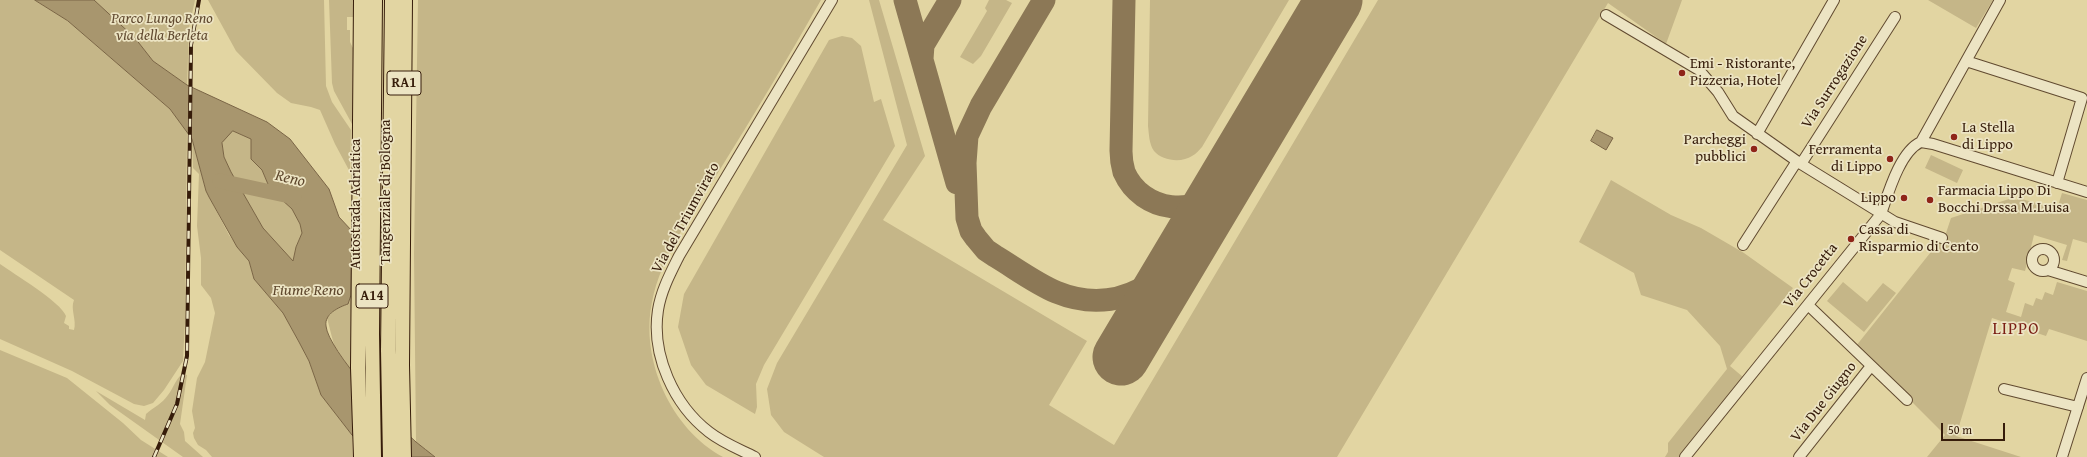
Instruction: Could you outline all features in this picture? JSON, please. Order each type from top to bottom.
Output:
[{"type":"highway","name":"Tangenziale di Bologna","points":[[361,0],[358,368],[361,457]]},
{"type":"highway","name":"Autostrada Adriatica","points":[[374,457],[372,348],[375,0]]},
{"type":"highway","name":"A14","points":[[390,457],[388,350],[392,0]]},
{"type":"highway","name":"Tangenziale di Bologna","points":[[404,457],[402,365],[405,0]]},
{"type":"highway","points":[[404,73],[409,0]]},
{"type":"street","name":"Via del Triumvirato","points":[[755,457],[709,432],[686,410],[665,370],[657,340],[658,312],[666,281],[679,256],[832,0]]},
{"type":"street","points":[[1758,134],[1834,0]]},
{"type":"street","name":"Via Crocetta","points":[[1685,457],[1881,214],[1888,193],[1902,163],[1911,148],[1921,142],[2000,0]]},
{"type":"street","points":[[1606,15],[1699,70],[1718,92],[1733,116],[1799,163],[1895,222],[1942,238]]},
{"type":"street","name":"Via Surrogazione","points":[[1744,245],[1895,17]]},
{"type":"street","points":[[1966,61],[2082,98],[2057,183]]},
{"type":"street","points":[[1921,142],[1933,144],[2087,192]]},
{"type":"street","points":[[2048,270],[2087,282]]},
{"type":"street","name":"Via Due Giugno","points":[[1808,304],[1907,400]]},
{"type":"street","name":"Via Due Giugno","points":[[1799,457],[1871,366]]},
{"type":"street","points":[[2062,457],[2087,378]]},
{"type":"street","points":[[2004,389],[2078,407]]},
{"type":"green space","points":[[0,0],[35,0],[68,21],[170,109],[187,132],[185,322],[183,361],[164,390],[153,403],[144,406],[134,404],[72,371],[0,339],[0,264],[56,303],[66,316],[64,323],[69,326],[69,329],[74,330],[75,322],[73,307],[74,300],[0,250]]},
{"type":"green space","name":"Parco Lungo Reno via della Berleta","points":[[94,0],[195,0],[189,28],[187,85],[153,61],[135,38]]},
{"type":"green space","points":[[208,0],[324,0],[326,86],[332,102],[351,130],[350,172],[335,144],[320,110],[291,103],[277,93],[236,51]]},
{"type":"green space","points":[[329,0],[353,0],[353,17],[347,17],[347,30],[350,30],[350,42],[353,48],[352,124],[334,91],[332,83]]},
{"type":"green space","points":[[418,0],[821,0],[758,108],[680,234],[663,267],[656,285],[652,302],[649,324],[651,347],[655,369],[664,391],[675,411],[688,429],[705,445],[723,457],[435,457],[416,442],[414,254]]},
{"type":"green space","points":[[869,0],[879,0],[925,156],[883,220],[1087,341],[1049,405],[1114,445],[1378,0],[1682,0],[1666,44],[1608,3],[1337,457],[824,457],[784,432],[771,415],[767,389],[777,363],[907,145]]},
{"type":"green space","points":[[989,0],[1006,0],[1012,3],[981,56],[973,64],[960,57],[987,11],[985,8]]},
{"type":"green space","points":[[1150,0],[1289,0],[1202,147],[1196,153],[1183,160],[1172,160],[1162,157],[1154,151],[1150,142],[1148,126]]},
{"type":"green space","points":[[1928,0],[1993,0],[1976,28]]},
{"type":"green space","points":[[842,36],[852,38],[861,46],[874,102],[881,99],[895,146],[764,365],[756,384],[757,407],[755,414],[706,385],[691,365],[678,327],[684,294],[829,40]]},
{"type":"green space","points":[[233,131],[251,139],[251,159],[262,170],[270,189],[292,209],[300,224],[302,233],[296,247],[293,261],[263,228],[224,157],[222,143]]},
{"type":"green space","points":[[192,139],[206,191],[229,235],[249,261],[254,279],[283,313],[309,361],[321,395],[352,435],[353,457],[212,457],[206,450],[198,445],[194,438],[193,433],[195,428],[192,411],[197,378],[205,362],[215,313],[211,298],[201,285],[201,258],[197,226],[199,174],[193,168]]},
{"type":"green space","points":[[1931,155],[1963,170],[1957,183],[1925,168]]},
{"type":"green space","points":[[1611,180],[1671,215],[1701,228],[1744,253],[1793,288],[1730,366],[1743,377],[1680,457],[1665,457],[1668,452],[1668,443],[1727,369],[1720,346],[1687,310],[1641,295],[1634,273],[1579,242]]},
{"type":"green space","points":[[2062,193],[2087,200],[2087,243],[2073,239],[2067,261],[2062,260],[2067,245],[2034,235],[2025,271],[2012,268],[2008,280],[2015,283],[2006,312],[2021,317],[2025,303],[2033,306],[2036,298],[2042,300],[2045,292],[2053,295],[2057,282],[2087,291],[2087,341],[2049,329],[2046,336],[1992,318],[1956,436],[2021,457],[1927,457],[1945,435],[1856,346],[1946,233],[1951,218],[2009,199],[2017,200],[2018,198],[2057,209]]},
{"type":"green space","points":[[1843,282],[1867,302],[1883,283],[1896,293],[1864,332],[1827,301]]},
{"type":"green space","points":[[351,295],[350,369],[334,345],[327,318]]},
{"type":"green space","points":[[0,350],[67,378],[123,423],[141,440],[168,457],[0,457]]},
{"type":"green space","points":[[182,374],[187,375],[180,424],[184,432],[185,441],[203,457],[183,457],[110,405],[96,391],[145,420],[146,414],[166,398]]},
{"type":"water","name":"Fiume Reno","points":[[35,0],[94,0],[135,38],[153,61],[187,85],[267,122],[290,139],[329,189],[339,217],[352,231],[351,295],[348,304],[337,309],[327,318],[326,326],[330,337],[350,369],[379,404],[416,442],[435,457],[374,457],[352,435],[321,395],[309,361],[283,313],[254,279],[249,261],[237,247],[209,197],[192,139],[170,109],[68,21]],"holes":[[[233,131],[251,139],[251,159],[262,170],[270,189],[292,209],[300,224],[302,233],[296,247],[293,261],[263,228],[224,157],[222,143]]]},
{"type":"water","points":[[1597,130],[1613,138],[1606,150],[1591,141]]},
{"type":"waterway","name":"Reno","points":[[220,181],[294,197]]},
{"type":"taxiway","points":[[905,0],[957,183]]},
{"type":"taxiway","points":[[922,59],[923,45],[950,0]]},
{"type":"taxiway","points":[[1044,0],[981,106],[967,136],[965,163],[967,218],[971,231],[986,250],[1040,284],[1056,292],[1074,298],[1108,300],[1124,296],[1139,290],[1154,281],[1180,258]]},
{"type":"taxiway","points":[[1124,0],[1121,151],[1124,172],[1132,186],[1144,196],[1157,203],[1171,207],[1186,207],[1200,203],[1213,196],[1224,185]]},
{"type":"taxiway","points":[[1328,9],[1332,0]]},
{"type":"runway","points":[[1121,357],[1334,0]]},
{"type":"railway","points":[[154,457],[177,404],[187,356],[191,45],[199,0]]},
{"type":"place","name":"Emi - Ristorante, Pizzeria, Hotel","points":[[1682,73]]},
{"type":"place","name":"La Stella di Lippo","points":[[1954,137]]},
{"type":"place","name":"Parcheggi pubblici","points":[[1754,149]]},
{"type":"place","name":"Ferramenta di Lippo","points":[[1890,159]]},
{"type":"place","name":"Lippo","points":[[1904,198]]},
{"type":"place","name":"Farmacia Lippo Di Bocchi Drssa M.Luisa","points":[[1930,200]]},
{"type":"place","name":"Cassa di Risparmio di Cento","points":[[1851,239]]},
{"type":"district","name":"LIPPO","points":[[2016,330]]}]
